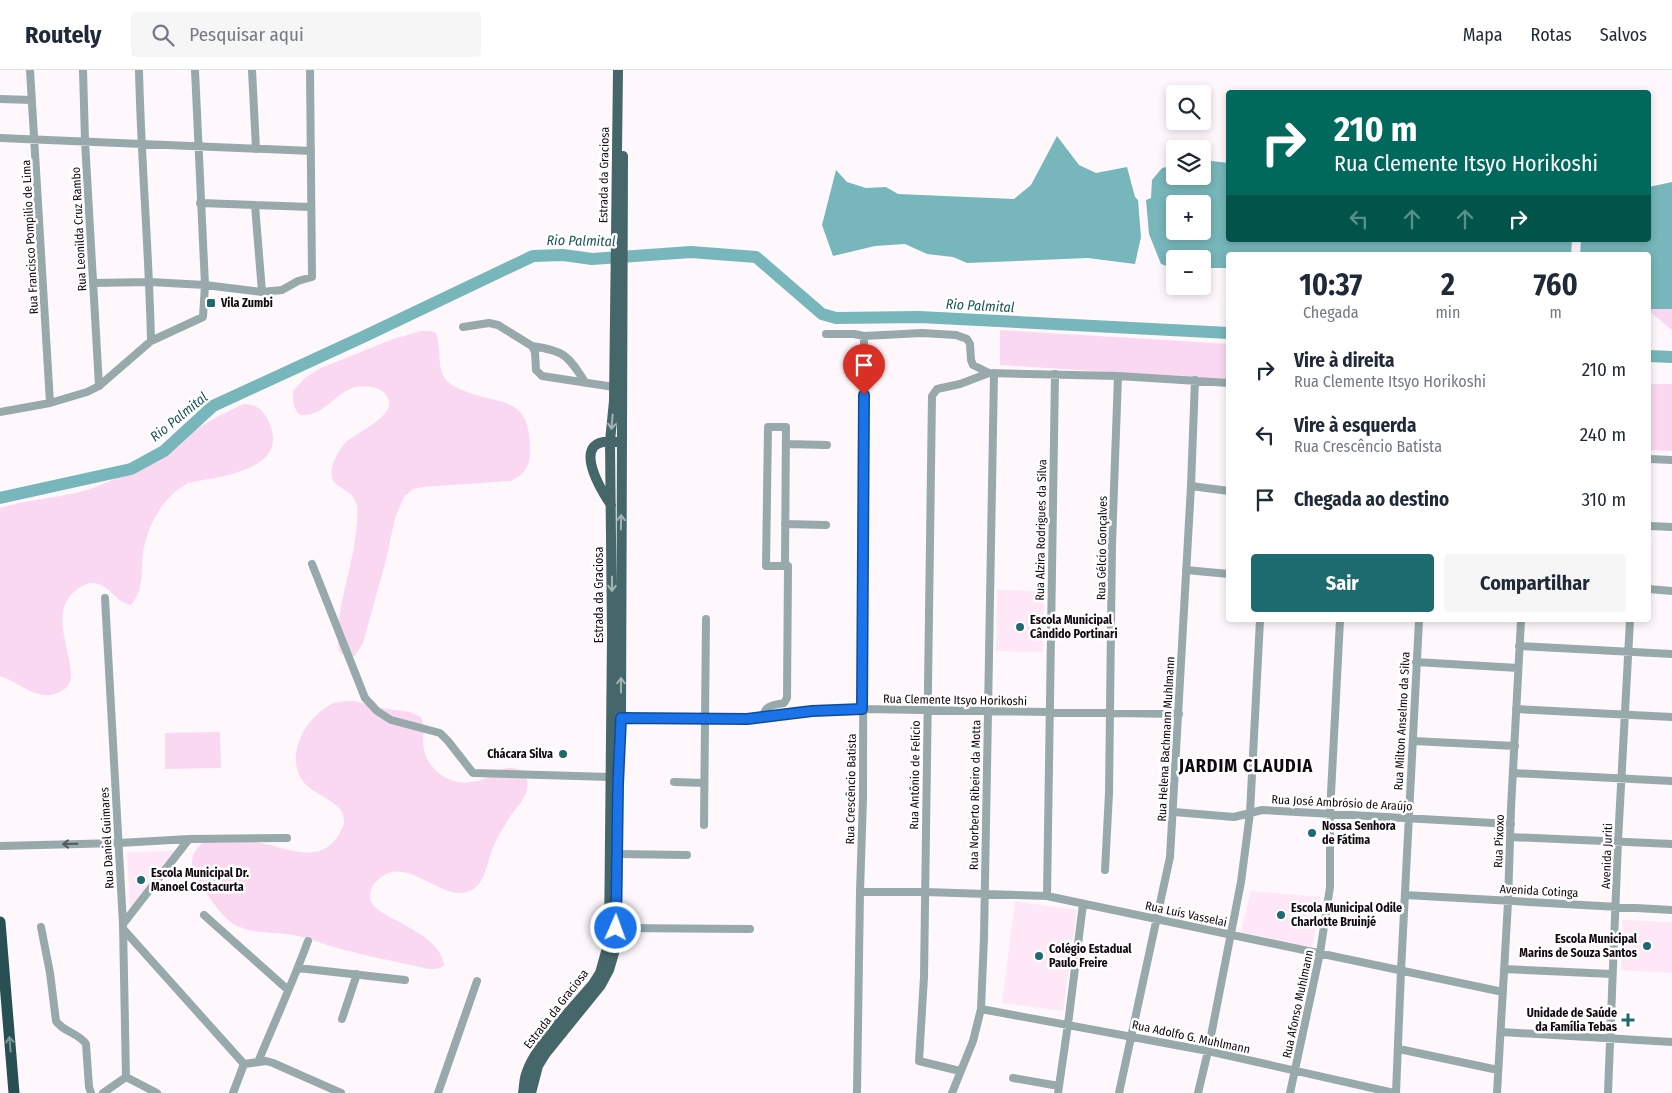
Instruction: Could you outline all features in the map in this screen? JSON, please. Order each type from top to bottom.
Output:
[{"type":"highway","points":[[0,922],[14,1093]]},
{"type":"main road","name":"Estrada da Graciosa","points":[[523,1093],[525,1078],[530,1064],[538,1050],[593,984],[606,958],[609,941],[610,777],[616,718],[622,443],[618,70]]},
{"type":"main road","name":"Estrada da Graciosa","points":[[619,241],[624,70]]},
{"type":"main road","name":"Estrada da Graciosa","points":[[531,1093],[538,1066],[592,998],[609,970],[614,954],[618,854],[618,784],[610,441],[619,268]]},
{"type":"main road","points":[[611,506],[593,474],[590,458],[592,449],[598,443],[610,441],[622,443]]},
{"type":"street","name":"Rua Francisco Pompilio de Lima","points":[[30,70],[50,402]]},
{"type":"street","name":"Rua Leonilda Cruz Rambo","points":[[83,70],[99,386]]},
{"type":"street","points":[[139,70],[140,143],[150,282],[151,341]]},
{"type":"street","points":[[0,412],[87,392],[99,386],[151,341],[203,317],[205,285],[195,70]]},
{"type":"street","points":[[252,70],[256,149]]},
{"type":"street","points":[[93,283],[150,282],[205,285],[262,292],[282,290],[298,281],[312,277],[310,70]]},
{"type":"street","points":[[0,99],[32,100]]},
{"type":"street","points":[[0,138],[311,151]]},
{"type":"street","points":[[200,203],[311,207]]},
{"type":"street","points":[[255,205],[262,292]]},
{"type":"street","points":[[463,327],[489,323],[498,325],[532,346],[549,349],[565,355],[585,382]]},
{"type":"street","points":[[826,334],[864,336],[922,333],[961,336],[970,344],[973,365],[992,373],[1118,376],[1226,383]]},
{"type":"street","name":"Rua Crescêncio Batista","points":[[858,1093],[863,798],[864,336]]},
{"type":"street","points":[[532,346],[535,352],[536,370],[542,376],[614,387]]},
{"type":"street","name":"Rua Antônio de Felício","points":[[960,1071],[919,1061],[924,977],[932,396],[938,389],[992,373]]},
{"type":"street","name":"Rua Norberto Ribeiro da Motta","points":[[952,1093],[973,1041],[982,1009],[992,373]]},
{"type":"street","name":"Rua Alzira Rodrigues da Silva","points":[[1047,896],[1055,374]]},
{"type":"street","name":"Rua Gélcio Gonçalves","points":[[1105,870],[1111,714],[1112,544],[1118,376]]},
{"type":"street","name":"Rua Helena Bachmann Muhlmann","points":[[1119,1093],[1170,857],[1174,812],[1195,380]]},
{"type":"street","points":[[763,717],[764,710],[768,706],[784,703],[787,698],[788,566],[784,566],[766,566],[768,427],[786,427],[784,566]]},
{"type":"street","points":[[786,444],[827,445]]},
{"type":"street","points":[[1651,459],[1672,460]]},
{"type":"street","points":[[1191,486],[1226,491]]},
{"type":"street","points":[[785,524],[826,525]]},
{"type":"street","points":[[1651,526],[1672,527]]},
{"type":"street","points":[[312,564],[365,698],[377,711],[391,720],[440,733],[448,740],[473,774],[610,777]]},
{"type":"street","points":[[1186,570],[1226,574]]},
{"type":"street","points":[[1651,589],[1672,591]]},
{"type":"street","name":"Rua Daniel Guimares","points":[[104,598],[123,927],[126,1077]]},
{"type":"street","points":[[704,825],[706,619]]},
{"type":"street","points":[[1198,1093],[1232,936],[1241,882],[1250,813],[1260,622]]},
{"type":"street","name":"Rua Afonso Muhlmann","points":[[1290,1093],[1320,953],[1330,887],[1330,813],[1340,622]]},
{"type":"street","name":"Rua Milton Anselmo da Silva","points":[[1395,1093],[1399,1049],[1400,971],[1418,622]]},
{"type":"street","name":"Rua Pixoxo","points":[[1498,1093],[1521,622]]},
{"type":"street","name":"Avenida Juriti","points":[[1608,1093],[1618,841],[1630,622]]},
{"type":"street","points":[[1519,646],[1672,654]]},
{"type":"street","points":[[1416,662],[1518,668]]},
{"type":"street","name":"Rua Clemente Itsyo Horikoshi","points":[[616,718],[747,719],[812,711],[862,709],[1179,714]]},
{"type":"street","points":[[1516,710],[1672,717]]},
{"type":"street","points":[[1413,741],[1515,746]]},
{"type":"street","points":[[1513,773],[1672,781]]},
{"type":"street","points":[[674,782],[704,783]]},
{"type":"street","name":"Rua José Ambrósio de Araújo","points":[[1174,812],[1234,817],[1262,810],[1511,824]]},
{"type":"street","points":[[1510,837],[1672,844]]},
{"type":"street","points":[[189,838],[123,927],[244,1064]]},
{"type":"street","points":[[0,846],[119,843],[189,838],[287,838]]},
{"type":"street","points":[[618,854],[686,855]]},
{"type":"street","name":"Rua Luís Vasselai","points":[[860,892],[984,893],[1047,896],[1503,992]]},
{"type":"street","name":"Avenida Cotinga","points":[[1405,895],[1672,910]]},
{"type":"street","points":[[1013,1078],[1059,1089],[1083,904]]},
{"type":"street","points":[[204,915],[287,989]]},
{"type":"street","points":[[41,927],[50,973],[56,1021],[59,1026],[83,1039],[86,1044],[91,1093]]},
{"type":"street","points":[[616,928],[750,929]]},
{"type":"street","points":[[258,1062],[308,940]]},
{"type":"street","points":[[298,968],[405,980]]},
{"type":"street","points":[[1504,969],[1612,974]]},
{"type":"street","points":[[342,1019],[357,974]]},
{"type":"street","points":[[438,1093],[477,981]]},
{"type":"street","name":"Rua Adolfo G. Muhlmann","points":[[982,1009],[1208,1051],[1395,1093]]},
{"type":"street","points":[[1501,1032],[1672,1042]]},
{"type":"street","points":[[1399,1049],[1498,1070]]},
{"type":"street","points":[[244,1064],[258,1062],[273,1063],[339,1093]]},
{"type":"street","points":[[233,1093],[244,1064]]},
{"type":"street","points":[[103,1093],[126,1077],[157,1093]]},
{"type":"shaded area","points":[[1672,297],[1672,330],[1651,313],[1651,298]]},
{"type":"shaded area","points":[[1000,330],[1226,344],[1226,380],[1000,365]]},
{"type":"shaded area","points":[[421,331],[436,333],[441,371],[449,383],[467,392],[512,406],[519,411],[525,419],[528,431],[530,459],[524,471],[511,481],[423,487],[413,489],[404,497],[395,518],[386,560],[363,643],[355,656],[347,658],[339,651],[338,638],[341,608],[354,545],[357,505],[349,493],[334,482],[332,469],[339,451],[345,443],[382,417],[389,403],[383,391],[363,386],[344,392],[317,412],[300,415],[293,401],[293,391],[306,377],[321,368],[393,339]]},
{"type":"shaded area","points":[[1651,384],[1672,384],[1672,451],[1651,450]]},
{"type":"shaded area","points":[[244,404],[258,408],[266,416],[273,437],[270,450],[262,460],[249,468],[188,483],[171,496],[152,522],[148,532],[143,553],[140,587],[131,605],[121,601],[98,584],[85,584],[75,591],[68,600],[62,620],[70,664],[70,683],[57,693],[42,695],[0,676],[0,508],[76,493],[101,485],[138,466],[207,423]]},
{"type":"shaded area","name":"Escola Municipal Cândido Portinari","points":[[997,590],[1044,591],[1043,652],[996,651]]},
{"type":"shaded area","points":[[354,701],[410,712],[421,717],[426,756],[435,770],[449,779],[457,782],[474,782],[501,770],[515,768],[523,771],[527,780],[526,793],[500,833],[482,879],[473,889],[467,892],[456,893],[445,890],[411,874],[399,872],[388,873],[374,883],[372,887],[370,896],[372,904],[391,918],[418,933],[440,952],[444,965],[439,968],[423,968],[351,952],[299,936],[244,929],[224,916],[202,887],[193,869],[193,856],[203,842],[250,841],[291,850],[316,852],[326,848],[336,839],[344,824],[342,812],[333,803],[310,788],[301,778],[297,768],[297,748],[306,728],[320,712],[334,703]]},
{"type":"shaded area","points":[[220,732],[221,768],[165,769],[165,733]]},
{"type":"shaded area","name":"Escola Municipal Dr. Manoel Costacurta","points":[[174,851],[175,853],[133,908],[130,907],[127,853]]},
{"type":"shaded area","name":"Escola Municipal Odile Charlotte Bruinjé","points":[[1251,891],[1320,897],[1312,947],[1241,932]]},
{"type":"shaded area","name":"Colégio Estadual Paulo Freire","points":[[1015,901],[1077,910],[1063,1011],[1002,1003]]},
{"type":"shaded area","name":"Escola Municipal Marins de Souza Santos","points":[[1623,920],[1672,922],[1672,973],[1621,970]]},
{"type":"water","points":[[1057,136],[1079,165],[1096,173],[1127,167],[1135,197],[1138,200],[1141,237],[1135,264],[1088,258],[967,263],[953,257],[927,254],[905,244],[875,246],[833,256],[822,225],[836,170],[847,182],[866,188],[886,187],[898,194],[1014,199],[1031,185]]},
{"type":"water","points":[[1211,161],[1226,163],[1226,242],[1572,242],[1571,252],[1226,252],[1226,268],[1211,268],[1211,250],[1166,250],[1166,266],[1161,264],[1149,234],[1146,200],[1151,198],[1152,180],[1162,168],[1166,167],[1166,185],[1211,185]]},
{"type":"water","points":[[1672,182],[1672,309],[1651,309],[1651,252],[1580,252],[1581,242],[1651,242],[1651,187]]},
{"type":"waterway","name":"Rio Palmital","points":[[0,498],[131,469],[164,451],[213,406],[533,256],[563,255],[592,259],[691,252],[756,257],[822,314],[836,318],[919,317],[1226,333]]},
{"type":"waterway","name":"Rio Palmital","points":[[1651,356],[1672,357]]},
{"type":"place","name":"Vila Zumbi","points":[[211,303]]},
{"type":"place","name":"Escola Municipal Cândido Portinari","points":[[1020,627]]},
{"type":"place","name":"Chácara Silva","points":[[563,754]]},
{"type":"place","name":"Nossa Senhora de Fátima","points":[[1312,833]]},
{"type":"place","name":"Escola Municipal Dr. Manoel Costacurta","points":[[141,880]]},
{"type":"place","name":"Escola Municipal Odile Charlotte Bruinjé","points":[[1281,915]]},
{"type":"place","name":"Escola Municipal Marins de Souza Santos","points":[[1647,946]]},
{"type":"place","name":"Colégio Estadual Paulo Freire","points":[[1039,956]]},
{"type":"place","name":"Unidade de Saúde da Família Tebas","points":[[1628,1020]]},
{"type":"district","name":"JARDIM CLAUDIA","points":[[1246,766]]},
{"type":"route","points":[[616,928],[621,718],[747,719],[812,711],[862,709],[864,395]]}]
